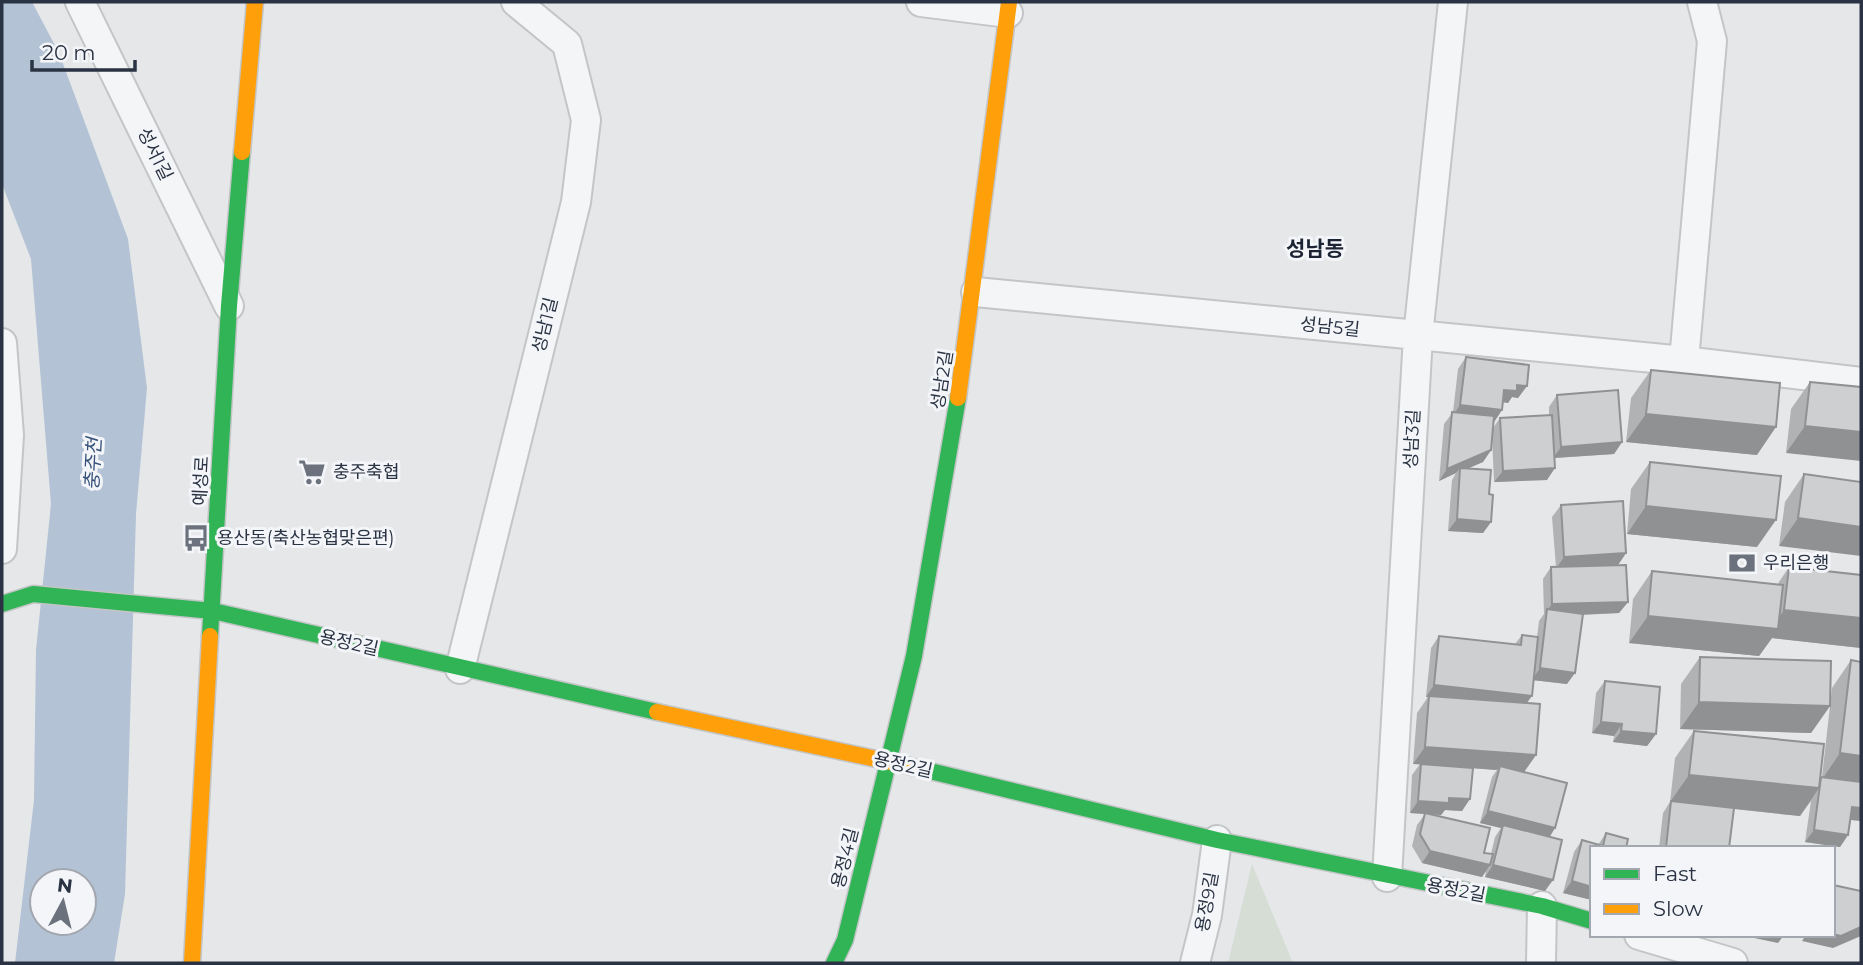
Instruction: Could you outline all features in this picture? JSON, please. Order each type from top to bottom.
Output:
[{"type":"street","name":"성서1길","points":[[80,2],[229,306]]},
{"type":"street","name":"예성로","points":[[192,963],[229,306],[255,2]]},
{"type":"street","name":"성남1길","points":[[460,669],[576,202],[586,120],[568,44],[516,2]]},
{"type":"street","points":[[921,2],[1008,7]]},
{"type":"street","name":"성남3길","points":[[1387,877],[1418,336],[1453,2]]},
{"type":"street","points":[[1684,361],[1712,41],[1702,2]]},
{"type":"street","name":"성남2길","points":[[890,762],[922,617],[976,292],[1008,7]]},
{"type":"street","name":"성남5길","points":[[976,292],[1684,361],[1861,382]]},
{"type":"street","points":[[2,351],[9,435],[2,550]]},
{"type":"street","name":"용정2길","points":[[2,604],[33,594],[213,611],[460,669],[890,762],[1217,840],[1387,877],[1542,906],[1590,920]]},
{"type":"street","name":"용정4길","points":[[834,963],[845,940],[890,762]]},
{"type":"street","name":"용정9길","points":[[1195,963],[1207,915],[1217,840]]},
{"type":"street","points":[[1541,963],[1542,906]]},
{"type":"street","points":[[1646,937],[1733,963]]},
{"type":"shaded area","points":[[1252,864],[1293,963],[1228,963]]},
{"type":"water","name":"충주천","points":[[2,2],[32,2],[59,53],[128,239],[147,388],[136,514],[125,894],[114,963],[15,963],[34,800],[36,650],[51,504],[31,259],[2,184]]},
{"type":"building","points":[[1466,357],[1529,365],[1527,386],[1517,385],[1517,391],[1504,390],[1502,410],[1460,405]]},
{"type":"building","points":[[1651,370],[1780,383],[1776,427],[1646,414]]},
{"type":"building","points":[[1810,382],[1861,387],[1861,432],[1805,426]]},
{"type":"building","points":[[1618,390],[1622,442],[1561,447],[1557,395]]},
{"type":"building","points":[[1452,412],[1494,416],[1491,450],[1447,469]]},
{"type":"building","points":[[1552,415],[1555,468],[1503,471],[1500,418]]},
{"type":"building","points":[[1650,462],[1781,476],[1776,520],[1646,506]]},
{"type":"building","points":[[1460,468],[1491,470],[1491,522],[1457,519]]},
{"type":"building","points":[[1804,474],[1861,482],[1861,527],[1798,518]]},
{"type":"building","points":[[1623,501],[1626,553],[1564,557],[1561,505]]},
{"type":"building","points":[[1626,565],[1628,602],[1552,604],[1551,567]]},
{"type":"building","points":[[1789,567],[1861,575],[1861,618],[1784,610]]},
{"type":"building","points":[[1652,571],[1783,585],[1778,629],[1648,616]]},
{"type":"building","points":[[1547,609],[1583,614],[1575,673],[1540,668]]},
{"type":"building","points":[[1522,635],[1538,637],[1532,696],[1434,685],[1439,636],[1521,645]]},
{"type":"building","points":[[1700,657],[1831,661],[1830,706],[1699,702]]},
{"type":"building","points":[[1851,660],[1861,662],[1861,756],[1840,753]]},
{"type":"building","points":[[1605,681],[1660,687],[1656,734],[1621,731],[1622,724],[1601,722]]},
{"type":"building","points":[[1429,696],[1540,704],[1536,755],[1425,747]]},
{"type":"building","points":[[1694,731],[1824,744],[1819,788],[1689,775]]},
{"type":"building","points":[[1421,764],[1473,768],[1470,799],[1449,798],[1449,803],[1418,801]]},
{"type":"building","points":[[1500,766],[1567,783],[1555,828],[1488,811]]},
{"type":"building","points":[[1821,777],[1861,782],[1861,808],[1852,807],[1848,835],[1814,830]]},
{"type":"building","points":[[1671,801],[1734,808],[1729,846],[1666,846]]},
{"type":"building","points":[[1425,813],[1490,828],[1484,853],[1493,854],[1490,865],[1430,851],[1420,834]]},
{"type":"building","points":[[1503,825],[1562,840],[1553,880],[1493,865]]},
{"type":"building","points":[[1606,833],[1628,839],[1626,846],[1603,846]]},
{"type":"building","points":[[1582,840],[1603,846],[1590,846],[1590,886],[1572,881]]},
{"type":"building","points":[[1835,885],[1861,891],[1861,927],[1841,936],[1835,934]]},
{"type":"traffic: fast","points":[[210,636],[229,306],[242,152]]},
{"type":"traffic: fast","points":[[834,963],[845,940],[914,656],[958,398]]},
{"type":"traffic: fast","points":[[2,604],[33,594],[213,611],[657,712]]},
{"type":"traffic: fast","points":[[909,766],[1217,840],[1542,906],[1590,920]]},
{"type":"traffic: slow","points":[[242,152],[255,2]]},
{"type":"traffic: slow","points":[[958,398],[1009,2]]},
{"type":"traffic: slow","points":[[192,963],[210,636]]},
{"type":"traffic: slow","points":[[657,712],[909,766]]},
{"type":"place","name":"충주축협","points":[[312,472]]},
{"type":"place","name":"용산동(축산농협맞은편)","points":[[196,538]]},
{"type":"place","name":"우리은행","points":[[1742,563]]},
{"type":"district","name":"성남동","points":[[1315,248]]}]
